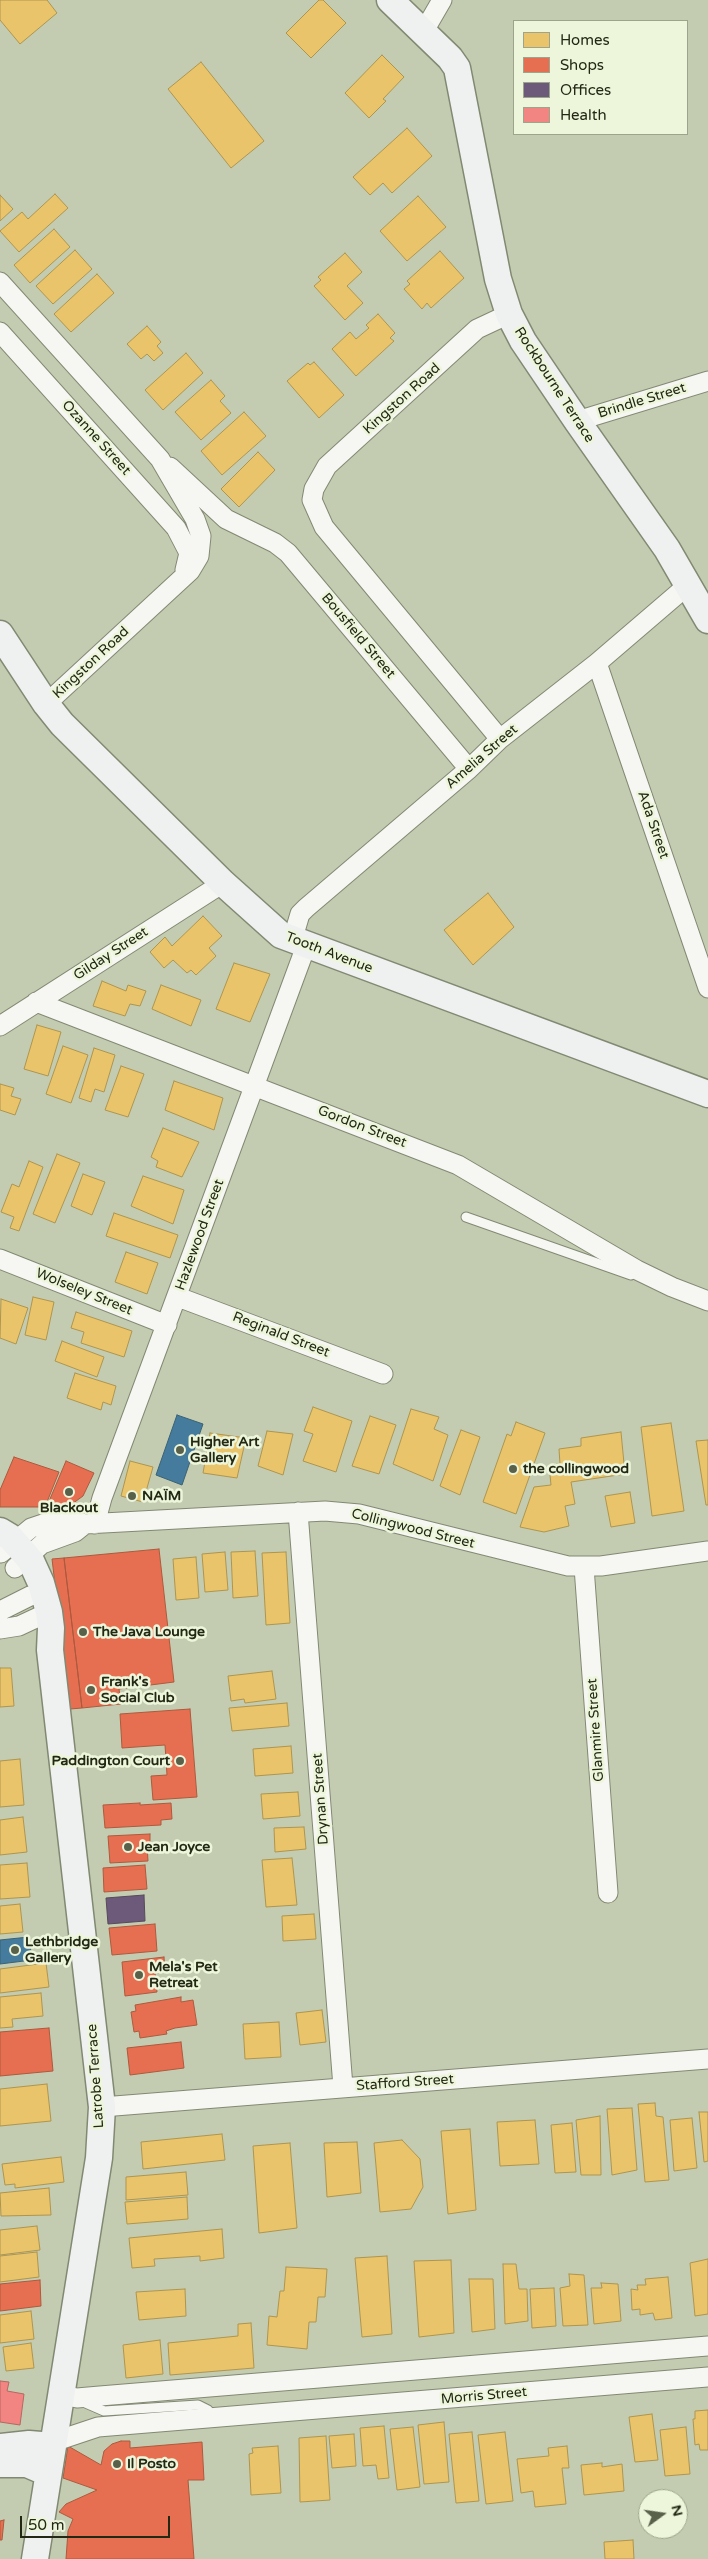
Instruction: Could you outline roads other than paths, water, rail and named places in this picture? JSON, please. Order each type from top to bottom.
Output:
[{"type":"street","name":"Rockbourne Terrace","points":[[390,0],[450,58],[460,79],[498,279],[509,314],[523,341],[667,549],[708,620]]},
{"type":"street","points":[[424,31],[442,0]]},
{"type":"street","points":[[0,282],[160,459],[196,522],[195,544]]},
{"type":"street","name":"Kingston Road","points":[[500,739],[324,527],[312,500],[314,489],[327,466],[477,329],[509,314]]},
{"type":"street","name":"Ozanne Street","points":[[0,332],[173,524],[195,544]]},
{"type":"street","name":"Brindle Street","points":[[577,421],[708,382]]},
{"type":"street","name":"Bousfield Street","points":[[160,459],[232,522],[275,543],[288,553],[469,769]]},
{"type":"street","name":"Kingston Road","points":[[46,704],[180,580],[195,544]]},
{"type":"street","name":"Amelia Street","points":[[299,943],[300,914],[306,908],[469,769],[500,739],[597,663],[688,585]]},
{"type":"street","name":"Tooth Avenue","points":[[0,634],[46,704],[74,736],[267,924],[299,943],[708,1094]]},
{"type":"street","name":"Ada Street","points":[[597,663],[708,988]]},
{"type":"street","name":"Gilday Street","points":[[0,1026],[223,882]]},
{"type":"street","name":"Hazlewood Street","points":[[90,1524],[102,1498],[178,1297],[255,1085],[299,943]]},
{"type":"street","name":"Gordon Street","points":[[36,1002],[458,1165],[612,1256],[672,1287],[708,1301]]},
{"type":"street","name":"Wolseley Street","points":[[0,1259],[167,1325]]},
{"type":"street","name":"Reginald Street","points":[[178,1297],[383,1374]]},
{"type":"street","name":"Collingwood Street","points":[[9,1550],[31,1528],[41,1524],[74,1521],[90,1524],[340,1511],[359,1514],[547,1563],[584,1567],[708,1551]]},
{"type":"street","name":"Drynan Street","points":[[298,1512],[343,2087]]},
{"type":"street","name":"Latrobe Terrace","points":[[9,1550],[39,1576],[43,1638],[50,1650],[102,2107],[99,2158],[68,2396],[53,2444],[35,2559]]},
{"type":"street","name":"Glanmire Street","points":[[584,1567],[608,1893]]},
{"type":"street","points":[[0,1625],[40,1605]]},
{"type":"street","name":"Stafford Street","points":[[102,2107],[708,2059]]},
{"type":"street","points":[[68,2396],[631,2354],[708,2346]]},
{"type":"street","points":[[631,2354],[633,2383]]},
{"type":"street","points":[[332,2377],[334,2409]]},
{"type":"street","name":"Morris Street","points":[[53,2444],[98,2427],[708,2377]]},
{"type":"street","points":[[0,2447],[53,2444]]},
{"type":"street","points":[[0,2464],[27,2464],[48,2473]]},
{"type":"lane","name":"Gordon Street","points":[[466,1217],[582,1259],[672,1287]]},
{"type":"lane","points":[[68,2396],[104,2411],[198,2406],[208,2410],[212,2418]]},
{"type":"place","name":"Higher Art Gallery","points":[[180,1450]]},
{"type":"place","name":"the collingwood","points":[[513,1469]]},
{"type":"place","name":"Blackout","points":[[69,1492]]},
{"type":"place","name":"NAÏM","points":[[132,1496]]},
{"type":"place","name":"The Java Lounge","points":[[83,1632]]},
{"type":"place","name":"Frank's Social Club","points":[[91,1690]]},
{"type":"place","name":"Paddington Court","points":[[180,1761]]},
{"type":"place","name":"Jean Joyce","points":[[128,1847]]},
{"type":"place","name":"Lethbridge Gallery","points":[[15,1950]]},
{"type":"place","name":"Mela's Pet Retreat","points":[[139,1975]]},
{"type":"place","name":"Il Posto","points":[[117,2464]]}]
